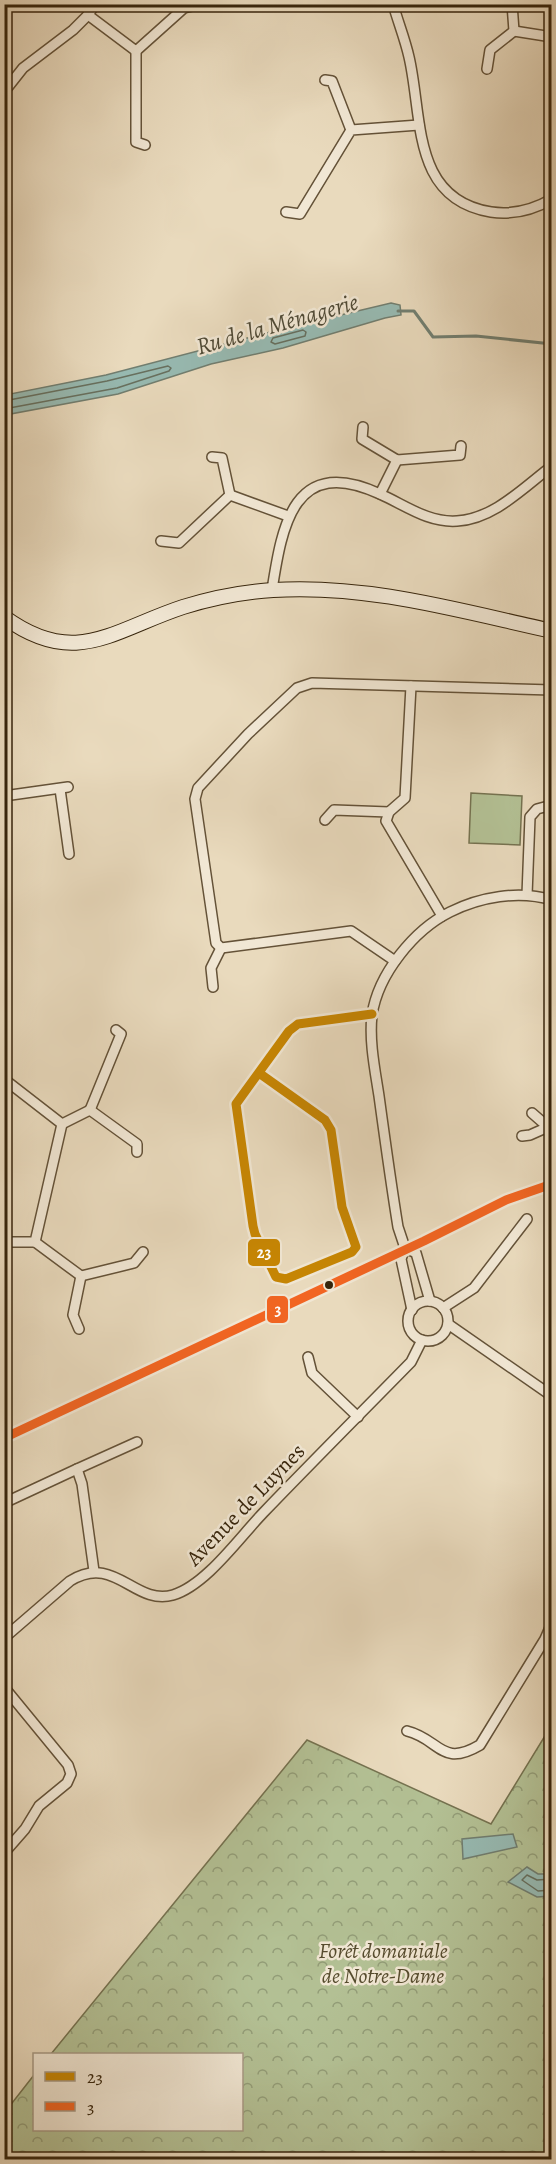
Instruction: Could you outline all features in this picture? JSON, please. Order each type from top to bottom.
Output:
[{"type":"street","points":[[4,92],[23,68],[88,15],[95,4]]},
{"type":"street","points":[[393,4],[409,58],[419,125],[428,160],[437,182],[463,204],[504,214],[524,211],[552,199]]},
{"type":"street","points":[[512,4],[514,31]]},
{"type":"street","points":[[145,145],[136,142],[136,51],[184,8],[197,5]]},
{"type":"street","points":[[88,15],[136,51]]},
{"type":"street","points":[[487,69],[490,50],[514,31],[552,37]]},
{"type":"street","points":[[325,80],[333,81],[351,130]]},
{"type":"street","points":[[351,130],[419,125]]},
{"type":"street","points":[[286,212],[300,214],[351,130]]},
{"type":"street","points":[[363,427],[362,439],[397,460],[460,455],[461,446]]},
{"type":"street","points":[[212,457],[222,458],[230,495]]},
{"type":"street","points":[[380,494],[397,460]]},
{"type":"street","points":[[272,590],[288,516],[304,494],[321,484],[340,482],[360,486],[421,515],[457,521],[491,511],[552,466]]},
{"type":"street","points":[[230,495],[288,516]]},
{"type":"street","points":[[161,542],[179,543],[230,495]]},
{"type":"street","points":[[4,617],[23,630],[52,642],[66,644],[102,639],[184,607],[216,599],[272,590],[316,590],[380,595],[552,631]]},
{"type":"street","points":[[221,948],[216,943],[195,799],[198,788],[248,734],[297,688],[312,683],[552,690]]},
{"type":"street","points":[[411,686],[405,798],[389,812],[386,820],[442,916]]},
{"type":"street","points":[[4,796],[64,788],[69,854]]},
{"type":"street","points":[[527,895],[530,817],[537,808],[552,804]]},
{"type":"street","points":[[325,820],[334,810],[389,812]]},
{"type":"street","points":[[412,1310],[401,1259],[405,1248],[398,1227],[373,1050],[372,1014],[379,993],[395,961],[416,937],[442,916],[473,902],[497,897],[527,895],[552,900]]},
{"type":"street","points":[[221,948],[351,932],[395,961]]},
{"type":"street","points":[[213,987],[211,968],[221,948]]},
{"type":"street","points":[[259,1073],[325,1120],[331,1130],[342,1207],[356,1247],[352,1252],[286,1280],[276,1277],[255,1234],[236,1104],[289,1031],[298,1024],[372,1014]]},
{"type":"street","points":[[35,1242],[63,1124],[90,1110],[122,1034],[116,1030]]},
{"type":"street","points":[[4,1079],[63,1124]]},
{"type":"street","points":[[90,1110],[137,1144],[137,1152]]},
{"type":"street","points":[[522,1136],[530,1136],[550,1126],[532,1113]]},
{"type":"street","points":[[4,1438],[506,1200],[552,1184]]},
{"type":"street","points":[[443,1308],[474,1288],[527,1219]]},
{"type":"street","points":[[4,1242],[35,1242],[81,1276]]},
{"type":"street","points":[[405,1248],[416,1253],[430,1301]]},
{"type":"street","points":[[81,1276],[135,1263],[143,1252]]},
{"type":"street","points":[[79,1329],[73,1315],[81,1276]]},
{"type":"street","points":[[430,1301],[443,1308],[448,1317],[448,1324],[439,1338],[422,1340],[412,1333],[408,1322],[412,1310],[419,1303],[430,1301]]},
{"type":"street","points":[[448,1324],[552,1396]]},
{"type":"street","name":"Avenue de Luynes","points":[[94,1571],[107,1574],[156,1596],[172,1596],[192,1587],[411,1362],[422,1340]]},
{"type":"street","points":[[308,1357],[312,1373],[358,1417]]},
{"type":"street","points":[[4,1503],[137,1442]]},
{"type":"street","points":[[4,1638],[70,1581],[79,1575],[94,1571],[82,1484],[77,1468]]},
{"type":"street","points":[[407,1731],[419,1734],[445,1753],[456,1755],[480,1745],[545,1639],[552,1623]]},
{"type":"street","points":[[4,1688],[68,1765],[71,1774],[67,1783],[39,1806],[25,1829],[4,1853]]},
{"type":"green space","points":[[471,793],[522,796],[520,845],[469,843]]},
{"type":"green space","name":"Forêt domaniale de Notre-Dame","points":[[551,1726],[551,2159],[5,2160],[5,2112],[33,2076],[33,2131],[243,2131],[243,2053],[52,2053],[307,1740],[491,1824]]},
{"type":"water","points":[[391,303],[400,305],[401,315],[283,348],[211,364],[118,394],[5,415],[5,395],[106,375]]},
{"type":"water","points":[[513,1834],[517,1847],[463,1859],[462,1839]]},
{"type":"water","points":[[527,1867],[538,1874],[551,1874],[551,1896],[537,1897],[508,1882]]},
{"type":"waterway","name":"Ru de la Ménagerie","points":[[398,311],[414,311],[433,337],[476,336],[552,344]]},
{"type":"transit line","name":"23","points":[[259,1073],[325,1120],[331,1130],[342,1207],[356,1247],[352,1252],[286,1279],[276,1277],[255,1234],[236,1104],[289,1031],[298,1024],[372,1014]]},
{"type":"transit line","name":"3","points":[[4,1438],[424,1241],[506,1200],[552,1184]]}]
